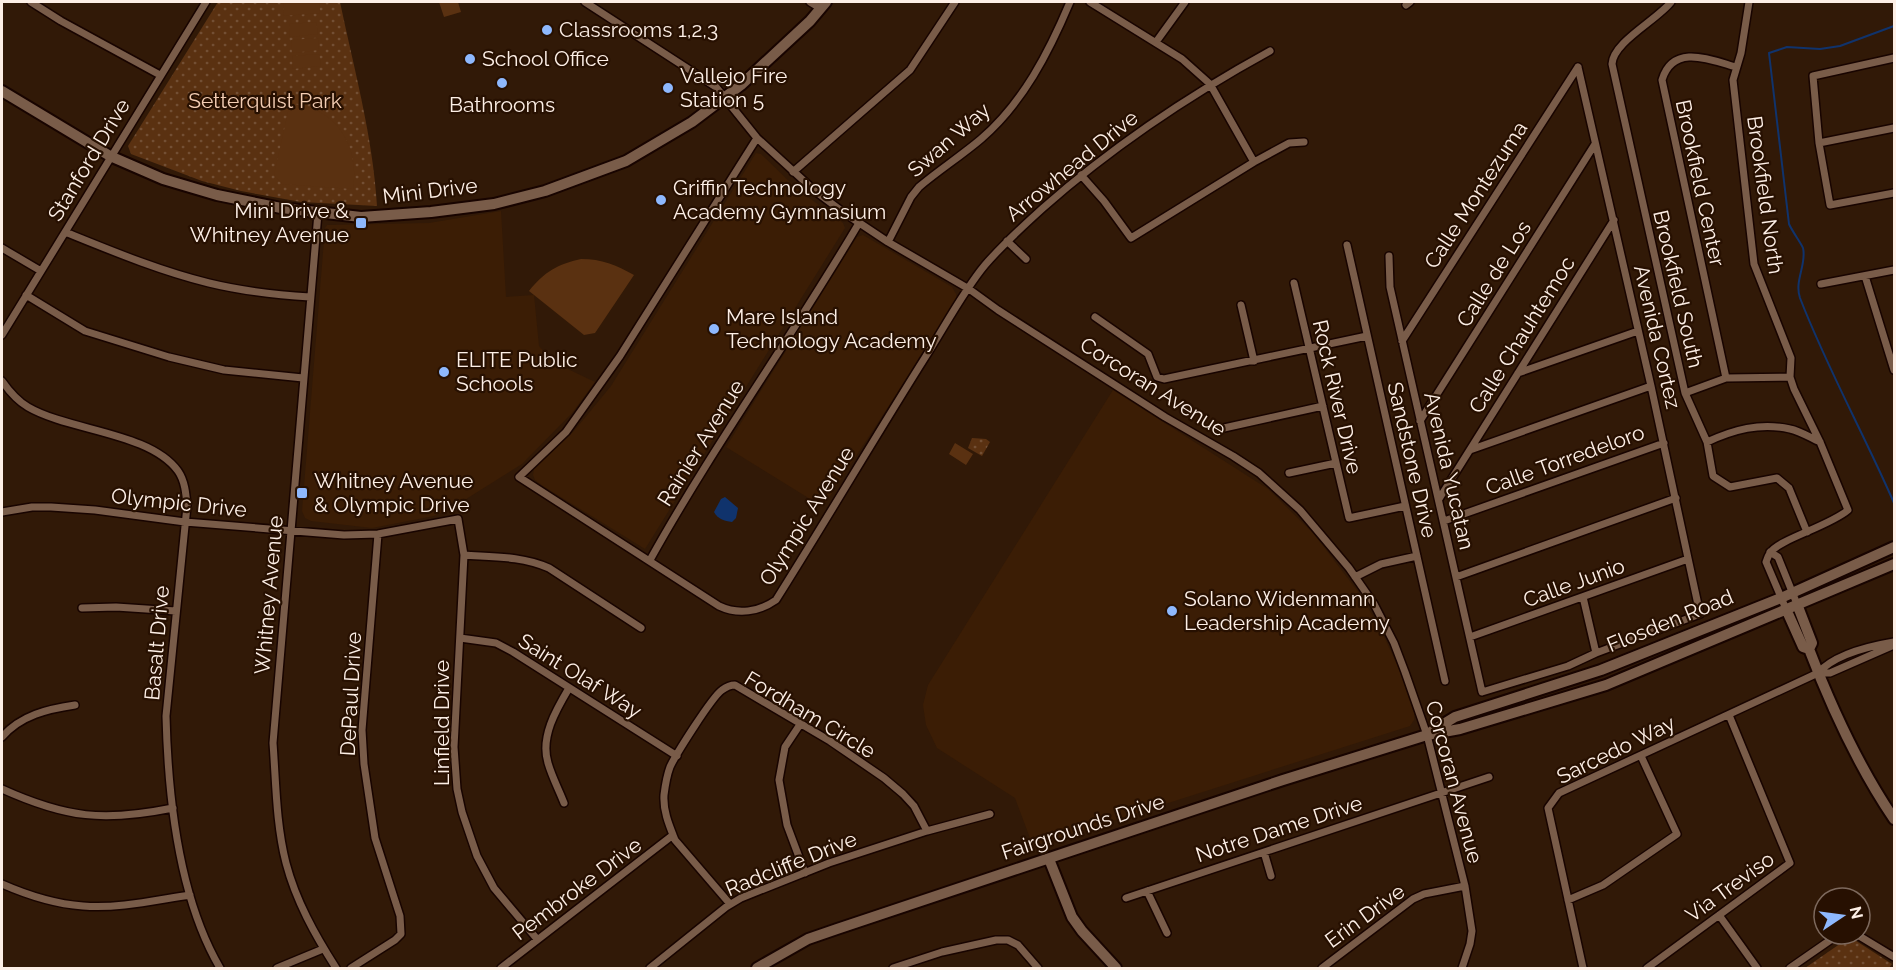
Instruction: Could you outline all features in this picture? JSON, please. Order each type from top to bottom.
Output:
[{"type":"main road","name":"Mini Drive","points":[[2,91],[110,156],[164,178],[217,195],[318,213],[372,218],[494,204],[545,191],[626,161],[692,122],[741,85],[810,21],[823,5]]},
{"type":"main road","name":"Flosden Road","points":[[1455,717],[1600,670],[1781,598],[1894,547]]},
{"type":"main road","name":"Flosden Road","points":[[1460,729],[1606,685],[1894,564]]},
{"type":"main road","points":[[1797,604],[1812,643],[1809,649],[1818,673],[1851,747],[1894,819]]},
{"type":"main road","points":[[1786,609],[1803,647],[1809,649]]},
{"type":"main road","name":"Fairgrounds Drive","points":[[1427,735],[1455,717]]},
{"type":"main road","name":"Fairgrounds Drive","points":[[756,969],[808,939],[1283,780],[1427,735],[1460,729]]},
{"type":"main road","points":[[1049,859],[1072,917],[1116,969]]},
{"type":"street","points":[[31,2],[160,75]]},
{"type":"street","points":[[196,2],[205,4]]},
{"type":"street","name":"Corcoran Avenue","points":[[585,2],[716,87],[757,138],[815,191],[859,223],[969,289],[1165,417],[1233,456],[1259,473],[1300,510],[1329,542],[1374,604],[1394,643],[1427,735],[1465,886],[1472,931],[1462,969]]},
{"type":"street","points":[[810,2],[823,5]]},
{"type":"street","points":[[793,172],[909,70],[955,2]]},
{"type":"street","name":"Swan Way","points":[[888,242],[911,197],[919,187],[982,138],[1015,100],[1051,47],[1070,2]]},
{"type":"street","points":[[1090,2],[1182,59],[1210,84],[1254,162]]},
{"type":"street","points":[[1156,42],[1185,2]]},
{"type":"street","name":"Brookfield South","points":[[1671,2],[1616,51],[1612,64],[1685,393],[1707,442],[1713,476],[1730,487],[1777,478],[1789,488],[1806,532]]},
{"type":"street","name":"Brookfield North","points":[[1749,2],[1741,53],[1733,80],[1754,264],[1791,358],[1790,377],[1794,389],[1820,442]]},
{"type":"street","name":"Stanford Drive","points":[[2,335],[205,4]]},
{"type":"street","name":"Arrowhead Drive","points":[[969,289],[983,267],[1007,241],[1115,148],[1210,84],[1270,51]]},
{"type":"street","name":"Brookfield Center","points":[[1726,378],[1662,80],[1664,73],[1670,67],[1687,56],[1696,56],[1736,67]]},
{"type":"street","points":[[1894,58],[1813,76],[1819,143],[1830,205],[1894,193]]},
{"type":"street","name":"Avenida Cortez","points":[[1578,67],[1652,386],[1700,614],[1596,653]]},
{"type":"street","name":"Calle Montezuma","points":[[1402,341],[1578,67]]},
{"type":"street","points":[[1819,143],[1894,128]]},
{"type":"street","name":"Olympic Avenue","points":[[757,138],[620,356],[566,432],[519,477],[719,606],[731,612],[757,609],[776,600],[969,289]]},
{"type":"street","points":[[1081,175],[1104,201],[1131,238],[1254,162],[1289,143],[1304,142]]},
{"type":"street","name":"Calle de Los","points":[[1420,421],[1595,144]]},
{"type":"street","name":"Whitney Avenue","points":[[318,213],[273,743],[278,818],[286,863],[315,935],[336,969]]},
{"type":"street","name":"Calle Chauhtemoc","points":[[1439,499],[1614,220]]},
{"type":"street","name":"Rainier Avenue","points":[[650,560],[706,465],[736,421],[859,223]]},
{"type":"street","points":[[65,232],[131,259],[209,283],[282,295],[310,297]]},
{"type":"street","points":[[1007,241],[1026,259]]},
{"type":"street","name":"Sandstone Drive","points":[[1347,245],[1445,681]]},
{"type":"street","points":[[2,248],[41,271]]},
{"type":"street","name":"Avenida Yucatan","points":[[1389,256],[1389,287],[1482,692],[1568,666],[1596,653]]},
{"type":"street","points":[[1821,284],[1894,270]]},
{"type":"street","points":[[1865,276],[1894,370]]},
{"type":"street","name":"Rock River Drive","points":[[1294,283],[1349,518],[1405,506]]},
{"type":"street","points":[[26,296],[85,331],[169,357],[224,370],[303,378]]},
{"type":"street","points":[[1241,305],[1254,361]]},
{"type":"street","points":[[1095,317],[1148,354],[1157,376],[1164,379],[1367,336]]},
{"type":"street","points":[[1518,373],[1638,331]]},
{"type":"street","points":[[1685,393],[1726,378],[1790,377]]},
{"type":"street","name":"Basalt Drive","points":[[2,381],[14,397],[37,411],[52,418],[118,437],[150,449],[166,458],[179,472],[186,489],[187,506],[166,716],[167,748],[173,808],[183,868],[190,895],[220,969]]},
{"type":"street","points":[[1470,450],[1652,386]]},
{"type":"street","points":[[1224,428],[1323,406]]},
{"type":"street","points":[[1707,442],[1729,432],[1758,426],[1790,429],[1820,442],[1848,510],[1839,518],[1779,545],[1770,552],[1766,562],[1786,609]]},
{"type":"street","name":"Calle Torredeloro","points":[[1444,521],[1664,442]]},
{"type":"street","points":[[1289,473],[1336,463]]},
{"type":"street","points":[[1456,577],[1676,498]]},
{"type":"street","name":"Olympic Drive","points":[[2,512],[32,507],[51,507],[95,510],[185,522],[344,535],[378,534],[458,519],[464,555]]},
{"type":"street","name":"DePaul Drive","points":[[351,969],[401,934],[400,916],[373,830],[362,742],[378,534]]},
{"type":"street","points":[[1770,552],[1778,557],[1797,604]]},
{"type":"street","points":[[464,555],[520,558],[536,562],[549,568],[641,628]]},
{"type":"street","name":"Linfield Drive","points":[[464,555],[454,747],[457,789],[477,856],[494,888],[537,939]]},
{"type":"street","points":[[1355,577],[1381,564],[1417,556]]},
{"type":"street","name":"Calle Junio","points":[[1470,637],[1688,559]]},
{"type":"street","points":[[1583,597],[1596,653]]},
{"type":"street","points":[[82,608],[116,607],[176,611]]},
{"type":"street","name":"Saint Olaf Way","points":[[460,638],[496,643],[513,652],[677,756]]},
{"type":"street","name":"Sarcedo Way","points":[[1583,969],[1548,808],[1559,793],[1818,673],[1826,664],[1869,647],[1894,644]]},
{"type":"street","name":"Fordham Circle","points":[[730,904],[673,835],[665,814],[664,795],[670,767],[713,699],[731,685],[735,685],[830,741],[903,794],[914,806],[927,831]]},
{"type":"street","points":[[564,803],[547,762],[546,745],[556,710],[569,688]]},
{"type":"street","points":[[2,737],[19,722],[45,710],[75,705]]},
{"type":"street","name":"Via Treviso","points":[[1647,969],[1790,863],[1729,715]]},
{"type":"street","points":[[801,723],[785,747],[779,780],[787,825],[805,873]]},
{"type":"street","points":[[1568,900],[1603,885],[1677,834],[1641,756]]},
{"type":"street","name":"Notre Dame Drive","points":[[1126,898],[1489,777]]},
{"type":"street","points":[[2,789],[56,810],[83,816],[107,817],[173,808]]},
{"type":"street","name":"Radcliffe Drive","points":[[650,969],[730,904],[805,873],[927,831],[990,814]]},
{"type":"street","name":"Pembroke Drive","points":[[501,969],[673,835]]},
{"type":"street","points":[[1264,852],[1271,876]]},
{"type":"street","points":[[2,884],[60,903],[85,906],[122,904],[190,895]]},
{"type":"street","name":"Erin Drive","points":[[1322,969],[1413,899],[1424,894],[1465,886]]},
{"type":"street","points":[[1147,891],[1167,933]]},
{"type":"street","points":[[1719,915],[1757,969]]},
{"type":"street","points":[[894,969],[942,952],[1008,939],[1018,945],[1038,969]]},
{"type":"street","points":[[1872,944],[1894,957]]},
{"type":"street","points":[[1790,969],[1822,946]]},
{"type":"street","points":[[277,969],[324,949]]},
{"type":"shaded area","name":"Mare Island Technology Academy","points":[[756,153],[761,154],[796,188],[843,223],[845,228],[645,549],[543,486],[535,480],[534,469],[574,431],[611,386]]},
{"type":"shaded area","name":"ELITE Public Schools","points":[[501,211],[506,297],[534,295],[539,346],[553,362],[595,382],[572,413],[522,464],[455,506],[434,516],[372,528],[311,521],[305,518],[302,511],[325,228],[327,225],[429,223]]},
{"type":"shaded area","points":[[863,235],[952,287],[957,301],[823,507],[726,447],[857,237]]},
{"type":"shaded area","name":"Solano Widenmann Leadership Academy","points":[[1113,390],[1268,489],[1313,533],[1359,593],[1380,628],[1399,669],[1414,713],[1414,720],[1410,726],[1033,846],[1015,798],[937,748],[926,725],[923,705],[928,685]]},
{"type":"green space","name":"Setterquist Park","points":[[218,2],[340,2],[372,154],[377,206],[301,202],[241,191],[202,181],[131,154],[128,146]]},
{"type":"green space","points":[[283,2],[319,2],[320,13],[284,16]]},
{"type":"green space","points":[[439,2],[458,2],[461,12],[444,17]]},
{"type":"green space","points":[[316,22],[318,34],[290,37],[289,24]]},
{"type":"green space","points":[[318,38],[319,50],[292,53],[291,40]]},
{"type":"green space","points":[[319,54],[321,66],[293,69],[292,56]]},
{"type":"green space","points":[[290,103],[318,111],[328,117],[343,134],[354,166],[353,189],[282,184],[274,175]]},
{"type":"green space","points":[[581,259],[609,263],[634,275],[595,333],[584,335],[529,291],[552,270],[565,263]]},
{"type":"green space","points":[[972,438],[986,439],[990,442],[982,456],[968,448]]},
{"type":"green space","points":[[955,443],[973,454],[966,465],[949,454]]},
{"type":"green space","points":[[1837,946],[1864,946],[1892,964],[1889,968],[1805,968]]},
{"type":"water","points":[[725,497],[738,508],[736,518],[732,522],[722,519],[714,512],[721,499]]},
{"type":"waterway","points":[[1894,26],[1840,46],[1820,49],[1787,47],[1769,53],[1789,224],[1804,254],[1798,285],[1800,298],[1894,503]]},
{"type":"place","name":"Classrooms 1,2,3","points":[[547,30]]},
{"type":"place","name":"School Office","points":[[470,59]]},
{"type":"place","name":"Bathrooms","points":[[502,83]]},
{"type":"place","name":"Vallejo Fire Station 5","points":[[668,88]]},
{"type":"place","name":"Griffin Technology Academy Gymnasium","points":[[661,200]]},
{"type":"place","name":"Mini Drive & Whitney Avenue","points":[[361,223]]},
{"type":"place","name":"Mare Island Technology Academy","points":[[714,329]]},
{"type":"place","name":"ELITE Public Schools","points":[[444,372]]},
{"type":"place","name":"Whitney Avenue & Olympic Drive","points":[[302,493]]},
{"type":"place","name":"Solano Widenmann Leadership Academy","points":[[1172,611]]}]
